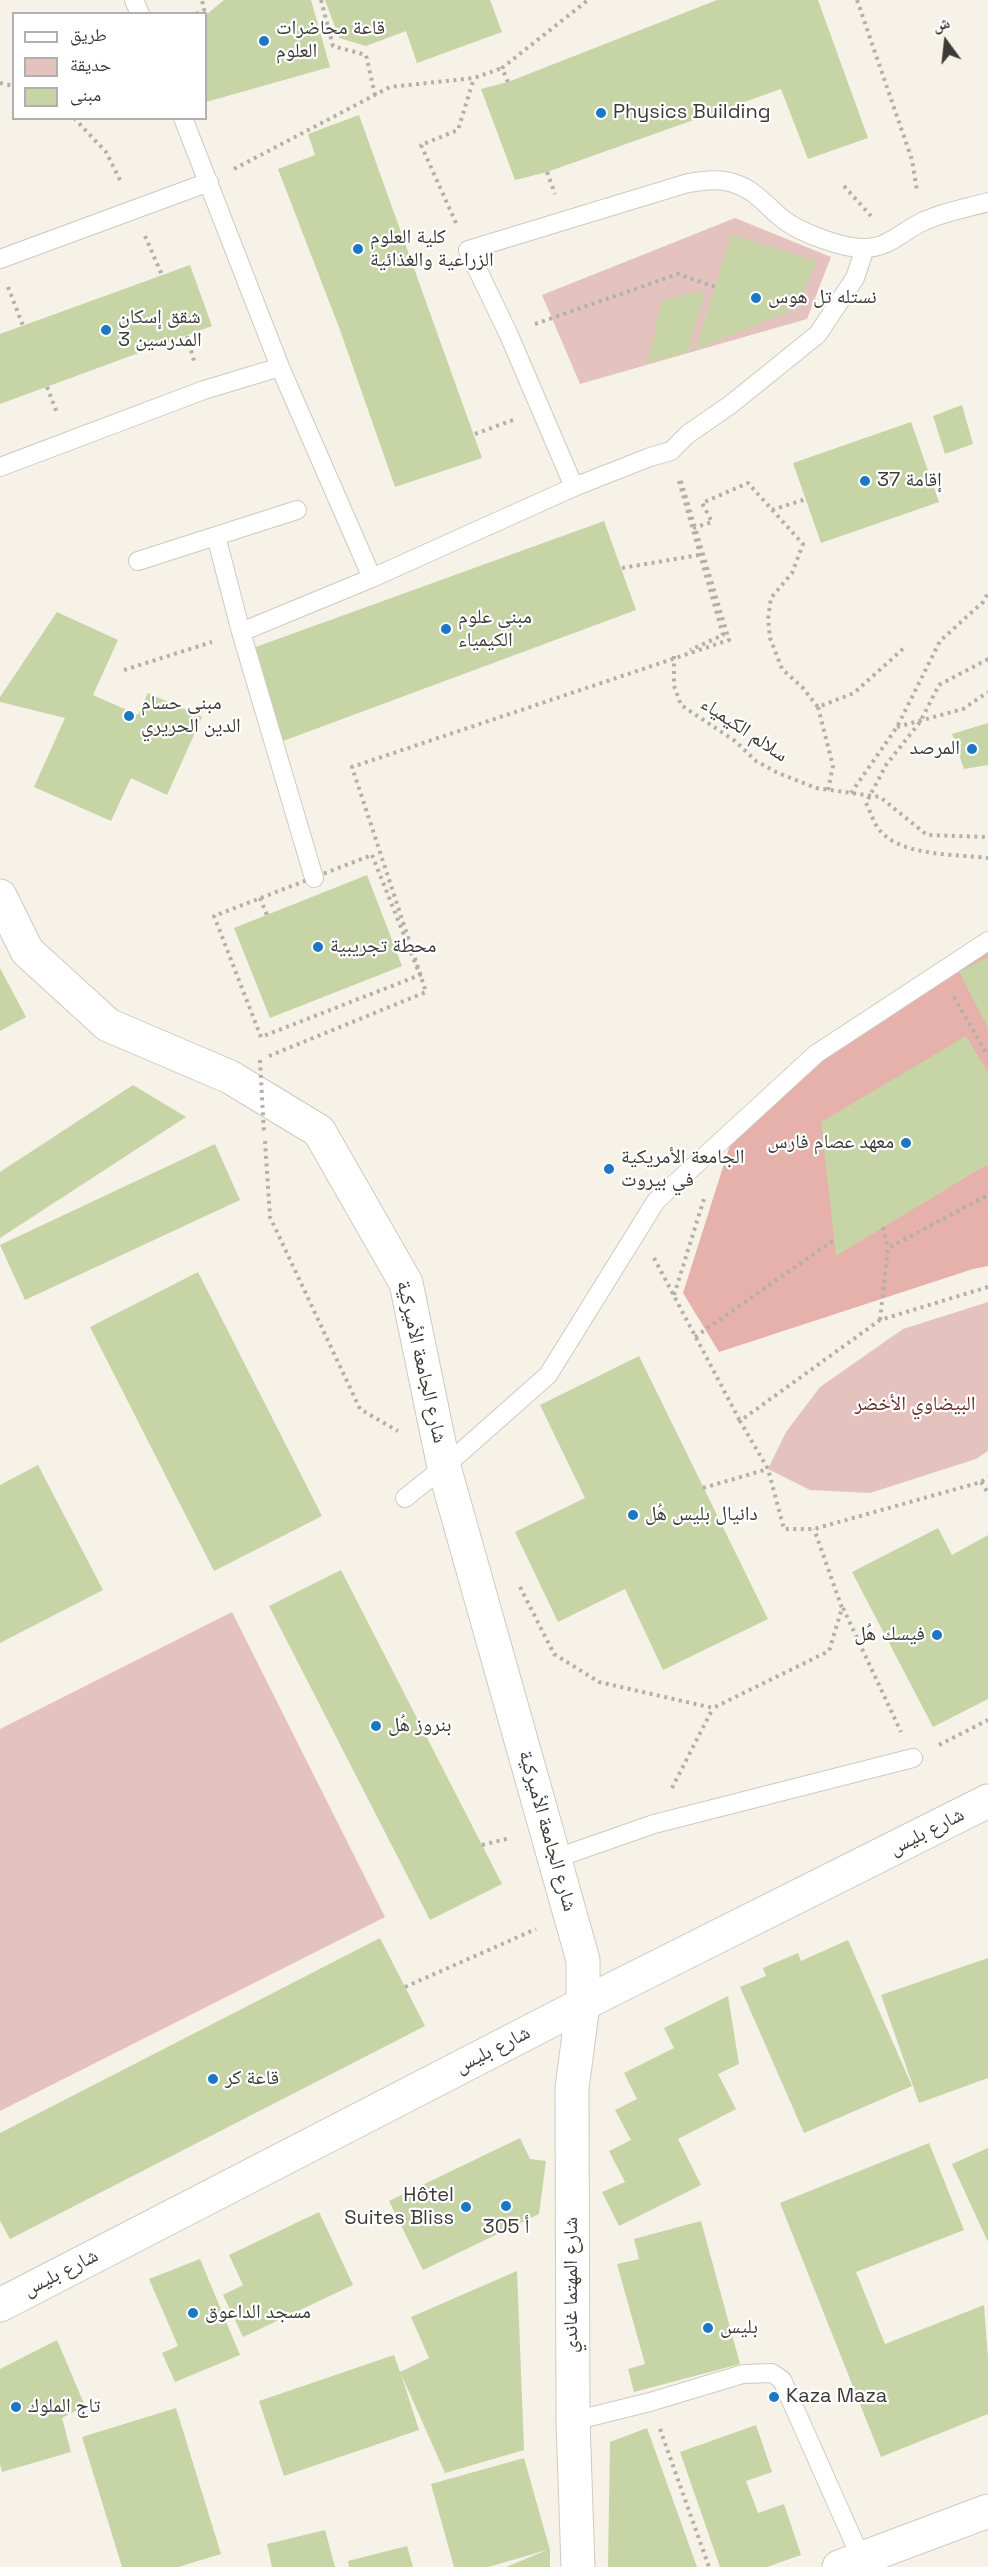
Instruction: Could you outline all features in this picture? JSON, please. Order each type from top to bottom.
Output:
[{"type":"street","name":"شارع الجامعة الأميركية","points":[[0,896],[27,951],[108,1025],[230,1077],[319,1131],[406,1283],[441,1452],[583,1960],[583,2004]]},
{"type":"street","name":"شارع بليس","points":[[0,2305],[583,2004],[988,1801]]},
{"type":"street","name":"شارع المهتما غاندي","points":[[578,2567],[573,2421],[572,2088],[583,2004]]},
{"type":"street","points":[[850,2563],[988,2511]]},
{"type":"lane","points":[[184,120],[280,367],[372,578]]},
{"type":"lane","points":[[574,487],[508,333],[468,250],[688,183],[712,179],[732,182],[746,188],[784,220],[801,230],[821,239],[865,248],[894,241],[923,221],[988,202]]},
{"type":"lane","points":[[2,268],[134,210],[209,182]]},
{"type":"lane","points":[[241,632],[372,578],[574,487],[671,451],[688,434],[730,405],[818,334],[855,278],[865,248]]},
{"type":"lane","points":[[0,467],[204,390],[280,367]]},
{"type":"lane","points":[[138,561],[297,510]]},
{"type":"lane","points":[[216,536],[241,632],[315,878]]},
{"type":"lane","points":[[405,1498],[441,1452],[548,1375],[656,1201],[816,1054],[988,941]]},
{"type":"lane","points":[[554,1859],[654,1824],[913,1758]]},
{"type":"lane","points":[[573,2421],[650,2402],[743,2374],[772,2373],[782,2380],[850,2563]]},
{"type":"path","points":[[321,0],[333,46],[366,55],[375,95]]},
{"type":"path","points":[[209,182],[390,87],[474,78],[502,68],[588,0]]},
{"type":"path","points":[[857,0],[912,160],[923,221]]},
{"type":"path","points":[[502,68],[508,82]]},
{"type":"path","points":[[468,250],[421,145],[458,130],[474,78]]},
{"type":"path","points":[[76,120],[106,152],[162,275]]},
{"type":"path","points":[[844,186],[894,241]]},
{"type":"path","points":[[2,268],[23,326]]},
{"type":"path","points":[[508,333],[678,274],[715,287]]},
{"type":"path","points":[[475,434],[542,410]]},
{"type":"path","points":[[441,1452],[426,1447],[360,1409],[270,1217],[260,1060],[426,992],[352,767],[729,640],[671,451]]},
{"type":"path","points":[[693,528],[712,522],[702,503],[748,483],[803,544],[792,573],[771,598],[768,619],[770,638],[782,669],[802,687],[818,707],[832,766],[828,790]]},
{"type":"path","points":[[772,510],[806,499]]},
{"type":"path","points":[[674,657],[723,635],[693,528]]},
{"type":"path","points":[[622,568],[699,555]]},
{"type":"path","points":[[851,793],[897,727],[940,641],[983,602],[988,593]]},
{"type":"path","points":[[124,670],[241,632]]},
{"type":"path","points":[[818,707],[854,693],[905,647]]},
{"type":"path","name":"سلالم الكيمياء","points":[[674,657],[674,686],[681,705],[735,741],[756,761],[778,773],[816,788],[880,797],[927,835],[988,837]]},
{"type":"path","points":[[988,659],[939,685],[920,722],[886,765],[866,803],[879,830],[896,845],[924,851],[988,858]]},
{"type":"path","points":[[897,727],[963,709],[988,692]]},
{"type":"path","points":[[372,855],[420,975],[261,1037],[214,916],[260,898],[372,855]]},
{"type":"path","points":[[260,898],[267,915]]},
{"type":"path","points":[[940,972],[988,1056]]},
{"type":"path","points":[[888,1248],[988,1195]]},
{"type":"path","points":[[674,1295],[705,1196]]},
{"type":"path","points":[[880,1320],[888,1248],[883,1227]]},
{"type":"path","points":[[639,1229],[740,1421],[768,1469],[784,1529],[814,1529],[981,1482],[988,1477]]},
{"type":"path","points":[[695,1336],[834,1240]]},
{"type":"path","points":[[740,1421],[880,1320],[988,1287]]},
{"type":"path","points":[[703,1488],[768,1469]]},
{"type":"path","points":[[981,1482],[988,1493]]},
{"type":"path","points":[[814,1529],[842,1608],[913,1758],[988,1720]]},
{"type":"path","points":[[516,1576],[554,1654],[599,1682],[713,1708]]},
{"type":"path","points":[[654,1824],[713,1708],[829,1652],[842,1608]]},
{"type":"path","points":[[405,1987],[570,1915]]},
{"type":"path","points":[[650,2402],[709,2567]]},
{"type":"green space","points":[[735,218],[831,257],[807,319],[580,384],[542,295]]},
{"type":"green space","name":"البيضاوي الأخضر","points":[[988,1302],[988,1451],[976,1459],[870,1493],[810,1490],[768,1469],[786,1432],[820,1387],[903,1329]]},
{"type":"green space","points":[[232,1612],[385,1917],[0,2111],[0,1729]]},
{"type":"shaded area","points":[[988,952],[988,1266],[719,1352],[683,1293],[731,1142],[823,1060]]},
{"type":"building","name":"قاعة محاضرات العلوم","points":[[224,0],[311,0],[330,67],[207,102],[207,14]]},
{"type":"building","points":[[325,0],[490,0],[502,32],[417,63],[406,31],[366,46],[339,38]]},
{"type":"building","name":"Physics Building","points":[[717,0],[818,0],[868,138],[808,159],[781,89],[547,172],[515,180],[481,89],[508,82]]},
{"type":"building","name":"كلية العلوم الزراعية والغذائية","points":[[359,115],[482,458],[395,487],[340,330],[278,169],[315,155],[308,134]]},
{"type":"building","name":"نستله تل هوس","points":[[731,235],[817,261],[796,309],[691,351],[698,344]]},
{"type":"building","name":"شقق إسكان المدرسين 3","points":[[190,265],[212,326],[0,404],[0,334]]},
{"type":"building","points":[[705,291],[688,352],[648,363],[662,300]]},
{"type":"building","points":[[962,405],[973,444],[945,454],[933,416]]},
{"type":"building","name":"إقامة 37","points":[[911,422],[939,502],[821,543],[793,463]]},
{"type":"building","name":"مبنى علوم الكيمياء","points":[[604,521],[636,610],[275,744],[253,648]]},
{"type":"building","name":"مبنى حسام الدين الحريري","points":[[57,612],[118,640],[93,695],[138,715],[148,693],[202,717],[167,795],[131,778],[111,821],[34,787],[65,718],[0,702],[0,697]]},
{"type":"building","name":"المرصد","points":[[988,723],[988,765],[964,769],[952,734]]},
{"type":"building","name":"محطة تجريبية","points":[[367,875],[402,966],[270,1018],[234,928]]},
{"type":"building","points":[[988,957],[988,1028],[959,972]]},
{"type":"building","points":[[0,968],[26,1017],[0,1031]]},
{"type":"building","name":"معهد عصام فارس","points":[[966,1036],[988,1073],[988,1164],[836,1256],[821,1122]]},
{"type":"building","points":[[133,1085],[186,1117],[0,1238],[0,1172]]},
{"type":"building","points":[[215,1144],[240,1200],[25,1300],[0,1245]]},
{"type":"building","points":[[198,1272],[322,1516],[214,1571],[90,1327]]},
{"type":"building","name":"دانيال بليس هُل","points":[[639,1356],[768,1619],[663,1670],[625,1589],[558,1622],[515,1532],[585,1498],[540,1405]]},
{"type":"building","points":[[38,1465],[103,1590],[0,1643],[0,1485]]},
{"type":"building","name":"فيسك هُل","points":[[938,1528],[952,1555],[988,1535],[988,1699],[933,1727],[852,1572]]},
{"type":"building","name":"بنروز هُل","points":[[341,1570],[502,1884],[430,1920],[269,1606]]},
{"type":"building","name":"قاعة كر","points":[[380,1938],[425,2026],[10,2239],[0,2221],[0,2133]]},
{"type":"building","points":[[848,1940],[912,2086],[804,2133],[740,1987],[766,1976],[763,1968],[798,1953],[801,1961]]},
{"type":"building","points":[[988,1958],[988,2078],[919,2103],[881,1995]]},
{"type":"building","points":[[728,1996],[739,2064],[718,2074],[736,2109],[678,2139],[701,2185],[619,2226],[602,2192],[625,2182],[609,2151],[631,2140],[615,2110],[637,2099],[624,2073],[674,2048],[664,2028]]},
{"type":"building","name":"Hôtel Suites Bliss","points":[[520,2138],[530,2159],[546,2161],[539,2214],[423,2270],[389,2201]]},
{"type":"building","points":[[929,2143],[964,2230],[856,2272],[885,2344],[984,2305],[988,2358],[988,2414],[881,2457],[780,2203]]},
{"type":"building","points":[[988,2148],[988,2242],[952,2164]]},
{"type":"building","points":[[319,2212],[353,2285],[243,2337],[223,2295],[243,2285],[229,2255]]},
{"type":"building","points":[[701,2221],[740,2364],[634,2392],[628,2369],[645,2364],[617,2264],[639,2259],[634,2239]]},
{"type":"building","name":"مسجد الداعوق","points":[[200,2259],[240,2355],[175,2382],[162,2353],[178,2346],[149,2279]]},
{"type":"building","points":[[517,2271],[524,2450],[445,2473],[401,2374],[419,2430],[284,2476],[259,2401],[394,2355],[400,2372],[429,2358],[411,2317]]},
{"type":"building","points":[[57,2340],[85,2406],[62,2418],[71,2452],[2,2472],[0,2464],[0,2369]]},
{"type":"building","points":[[176,2408],[221,2554],[178,2567],[122,2567],[82,2437]]},
{"type":"building","points":[[756,2425],[772,2472],[746,2481],[758,2513],[784,2504],[801,2555],[767,2567],[720,2567],[680,2452]]},
{"type":"building","points":[[647,2428],[697,2567],[608,2567],[610,2442]]},
{"type":"building","points":[[524,2458],[550,2550],[550,2567],[506,2567],[547,2550],[488,2567],[454,2567],[431,2484]]},
{"type":"building","points":[[325,2530],[335,2567],[272,2567],[267,2544]]},
{"type":"building","points":[[407,2546],[413,2567],[349,2567],[348,2561]]},
{"type":"place","name":"قاعة محاضرات العلوم","points":[[264,41]]},
{"type":"place","name":"Physics Building","points":[[601,113]]},
{"type":"place","name":"كلية العلوم الزراعية والغذائية","points":[[358,249]]},
{"type":"place","name":"نستله تل هوس","points":[[756,298]]},
{"type":"place","name":"شقق إسكان المدرسين 3","points":[[106,330]]},
{"type":"place","name":"إقامة 37","points":[[865,481]]},
{"type":"place","name":"مبنى علوم الكيمياء","points":[[446,629]]},
{"type":"place","name":"مبنى حسام الدين الحريري","points":[[129,716]]},
{"type":"place","name":"المرصد","points":[[972,749]]},
{"type":"place","name":"محطة تجريبية","points":[[318,947]]},
{"type":"place","name":"معهد عصام فارس","points":[[906,1143]]},
{"type":"place","name":"الجامعة الأمريكية في بيروت","points":[[609,1169]]},
{"type":"place","name":"دانيال بليس هُل","points":[[633,1515]]},
{"type":"place","name":"فيسك هُل","points":[[937,1635]]},
{"type":"place","name":"بنروز هُل","points":[[376,1726]]},
{"type":"place","name":"قاعة كر","points":[[213,2079]]},
{"type":"place","name":"أ 305","points":[[506,2206]]},
{"type":"place","name":"Hôtel Suites Bliss","points":[[466,2207]]},
{"type":"place","name":"مسجد الداعوق","points":[[193,2313]]},
{"type":"place","name":"بليس","points":[[708,2328]]},
{"type":"place","name":"Kaza Maza","points":[[774,2397]]},
{"type":"place","name":"تاج الملوك","points":[[16,2407]]}]
